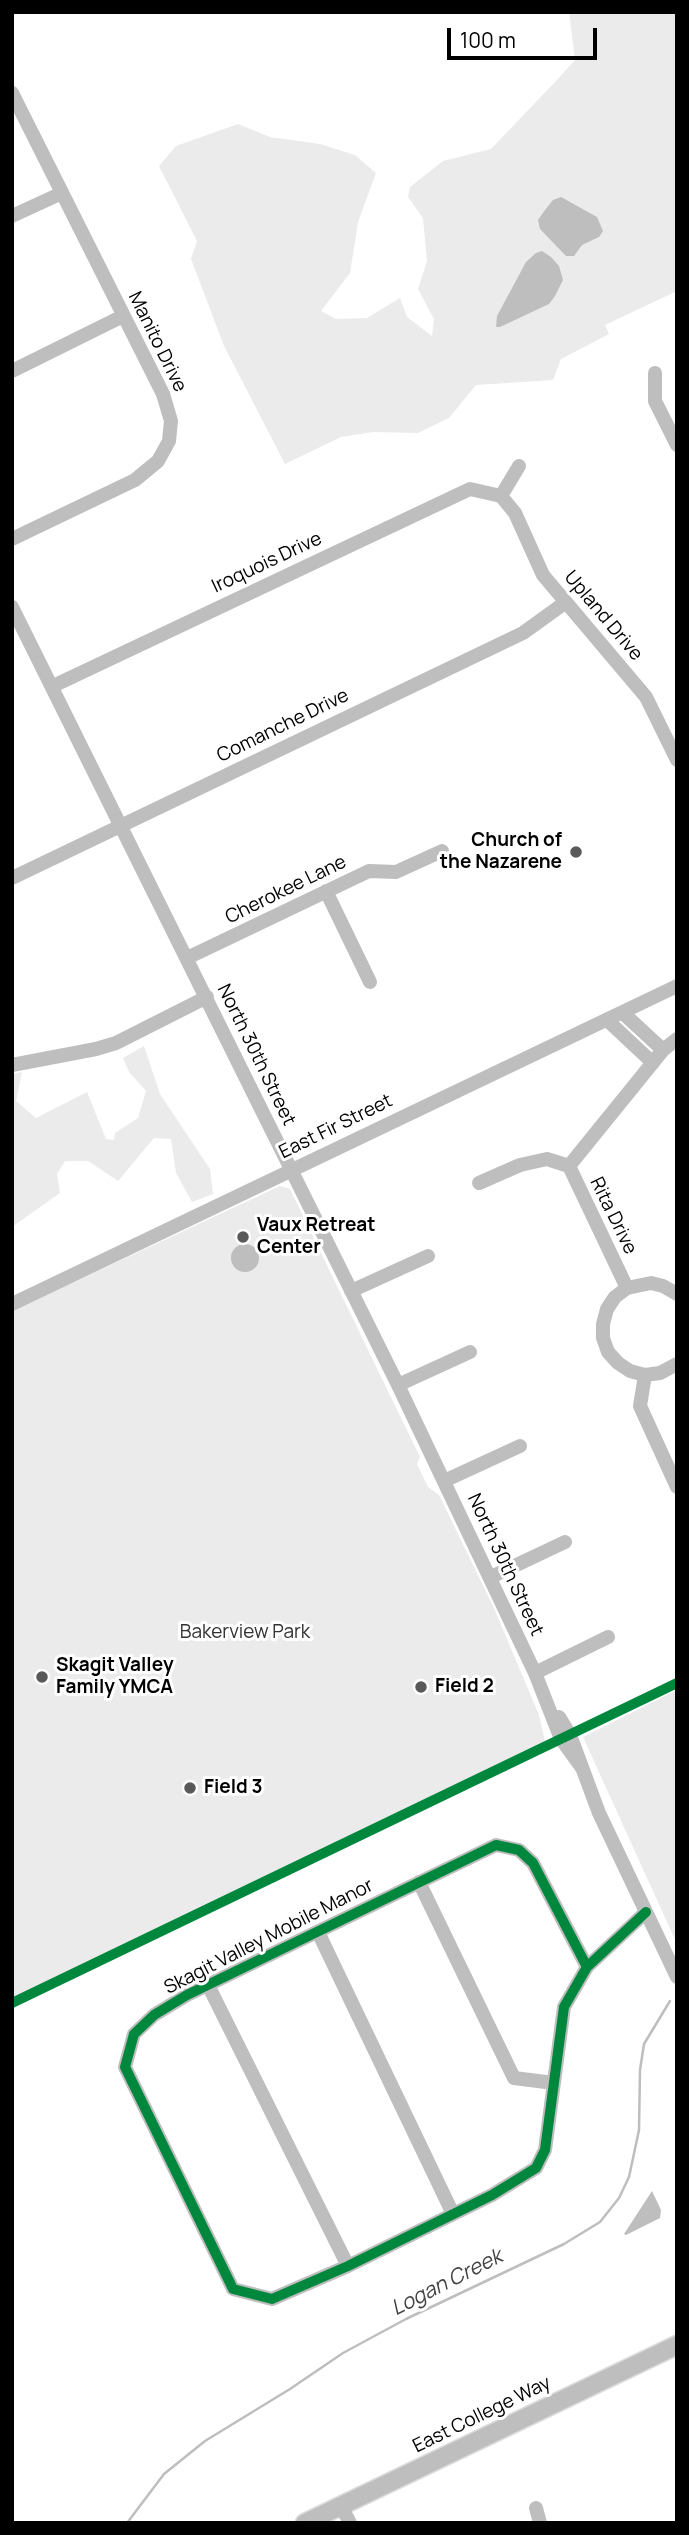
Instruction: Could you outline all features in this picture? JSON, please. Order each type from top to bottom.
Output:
[{"type":"main road","name":"East College Way","points":[[305,2523],[677,2344]]},
{"type":"street","name":"Manito Drive","points":[[12,93],[163,394],[171,421],[169,441],[158,461],[135,480],[12,539]]},
{"type":"street","points":[[12,216],[62,192]]},
{"type":"street","points":[[12,371],[123,316]]},
{"type":"street","points":[[655,373],[655,401],[677,445]]},
{"type":"street","points":[[500,496],[519,466]]},
{"type":"street","name":"Iroquois Drive","points":[[53,686],[470,489],[500,496]]},
{"type":"street","name":"Upland Drive","points":[[500,496],[515,513],[544,575],[646,697],[677,760]]},
{"type":"street","name":"Comanche Drive","points":[[12,878],[523,633],[566,602]]},
{"type":"street","name":"North 30th Street","points":[[12,607],[398,1385],[535,1673],[570,1735],[598,1813],[677,1977]]},
{"type":"street","name":"Cherokee Lane","points":[[187,958],[369,871],[396,872],[442,851]]},
{"type":"street","points":[[326,891],[370,982]]},
{"type":"street","name":"East Fir Street","points":[[12,1304],[677,986]]},
{"type":"street","points":[[12,1065],[116,1043],[206,997]]},
{"type":"street","points":[[622,1013],[663,1050]]},
{"type":"street","points":[[607,1020],[653,1063]]},
{"type":"street","name":"Rita Drive","points":[[627,1289],[569,1166],[663,1050],[677,1039]]},
{"type":"street","points":[[479,1183],[520,1165],[547,1158],[569,1166]]},
{"type":"street","points":[[351,1291],[428,1256]]},
{"type":"street","points":[[677,1294],[651,1283],[627,1289],[615,1297],[603,1324],[603,1338],[608,1352],[630,1371],[645,1375],[660,1373],[677,1364]]},
{"type":"street","points":[[398,1385],[470,1352]]},
{"type":"street","points":[[645,1375],[640,1406],[677,1487]]},
{"type":"street","points":[[444,1481],[520,1446]]},
{"type":"street","points":[[491,1577],[565,1542]]},
{"type":"street","points":[[535,1673],[608,1637]]},
{"type":"street","name":"Skagit Valley Mobile Manor","points":[[587,1966],[533,1863],[520,1850],[496,1845],[208,1985],[154,2015],[134,2034],[125,2067],[233,2288],[272,2299],[348,2266],[492,2195],[536,2168],[545,2150],[564,2007],[587,1966],[646,1912]]},
{"type":"street","points":[[419,1882],[513,2078],[554,2083]]},
{"type":"street","points":[[317,1932],[453,2214]]},
{"type":"street","points":[[208,1985],[348,2266]]},
{"type":"street","points":[[341,2506],[350,2523]]},
{"type":"green space","points":[[569,12],[677,12],[677,291],[605,325],[609,334],[561,359],[553,380],[476,385],[449,418],[418,433],[373,432],[341,437],[285,464],[224,346],[191,259],[197,241],[159,166],[176,146],[238,124],[270,137],[320,144],[355,155],[376,173],[358,222],[350,273],[321,311],[336,319],[367,318],[400,298],[407,317],[432,336],[434,319],[418,289],[427,261],[423,218],[408,197],[410,187],[443,161],[491,149],[556,81],[575,60]]},
{"type":"green space","points":[[144,1046],[160,1094],[210,1169],[213,1194],[192,1202],[176,1173],[171,1139],[154,1138],[118,1181],[88,1161],[65,1161],[57,1174],[60,1193],[12,1227],[12,1074],[22,1072],[16,1101],[36,1118],[87,1092],[106,1139],[114,1140],[115,1133],[138,1118],[146,1091],[129,1072],[123,1058]]},
{"type":"green space","name":"Bakerview Park","points":[[280,1186],[290,1189],[420,1457],[417,1464],[428,1487],[439,1495],[494,1608],[539,1715],[547,1750],[12,2003],[12,1311]]},
{"type":"green space","points":[[677,1690],[677,1944],[583,1737]]},
{"type":"shaded area","points":[[561,197],[597,217],[603,231],[599,237],[582,245],[574,256],[566,256],[540,229],[538,220],[553,200]]},
{"type":"shaded area","points":[[542,251],[559,266],[563,280],[555,296],[549,304],[496,327],[497,316],[526,262]]},
{"type":"shaded area","points":[[652,2191],[661,2210],[660,2218],[624,2234]]},
{"type":"waterway","name":"Logan Creek","points":[[127,2523],[164,2474],[205,2441],[343,2353],[406,2319],[564,2244],[600,2222],[619,2198],[629,2177],[639,2130],[640,2070],[644,2044],[670,2001]]},
{"type":"cycle path","points":[[12,2003],[677,1683]]},
{"type":"cycle path","points":[[587,1967],[533,1863],[519,1850],[496,1845],[187,1995],[154,2015],[134,2034],[125,2067],[233,2289],[272,2299],[348,2266],[492,2195],[536,2168],[545,2150],[564,2007],[587,1967],[646,1912]]},
{"type":"place","name":"Church of the Nazarene","points":[[576,852]]},
{"type":"place","name":"Vaux Retreat Center","points":[[243,1237]]},
{"type":"place","name":"Skagit Valley Family YMCA","points":[[42,1677]]},
{"type":"place","name":"Field 2","points":[[421,1687]]},
{"type":"place","name":"Field 3","points":[[190,1788]]}]
